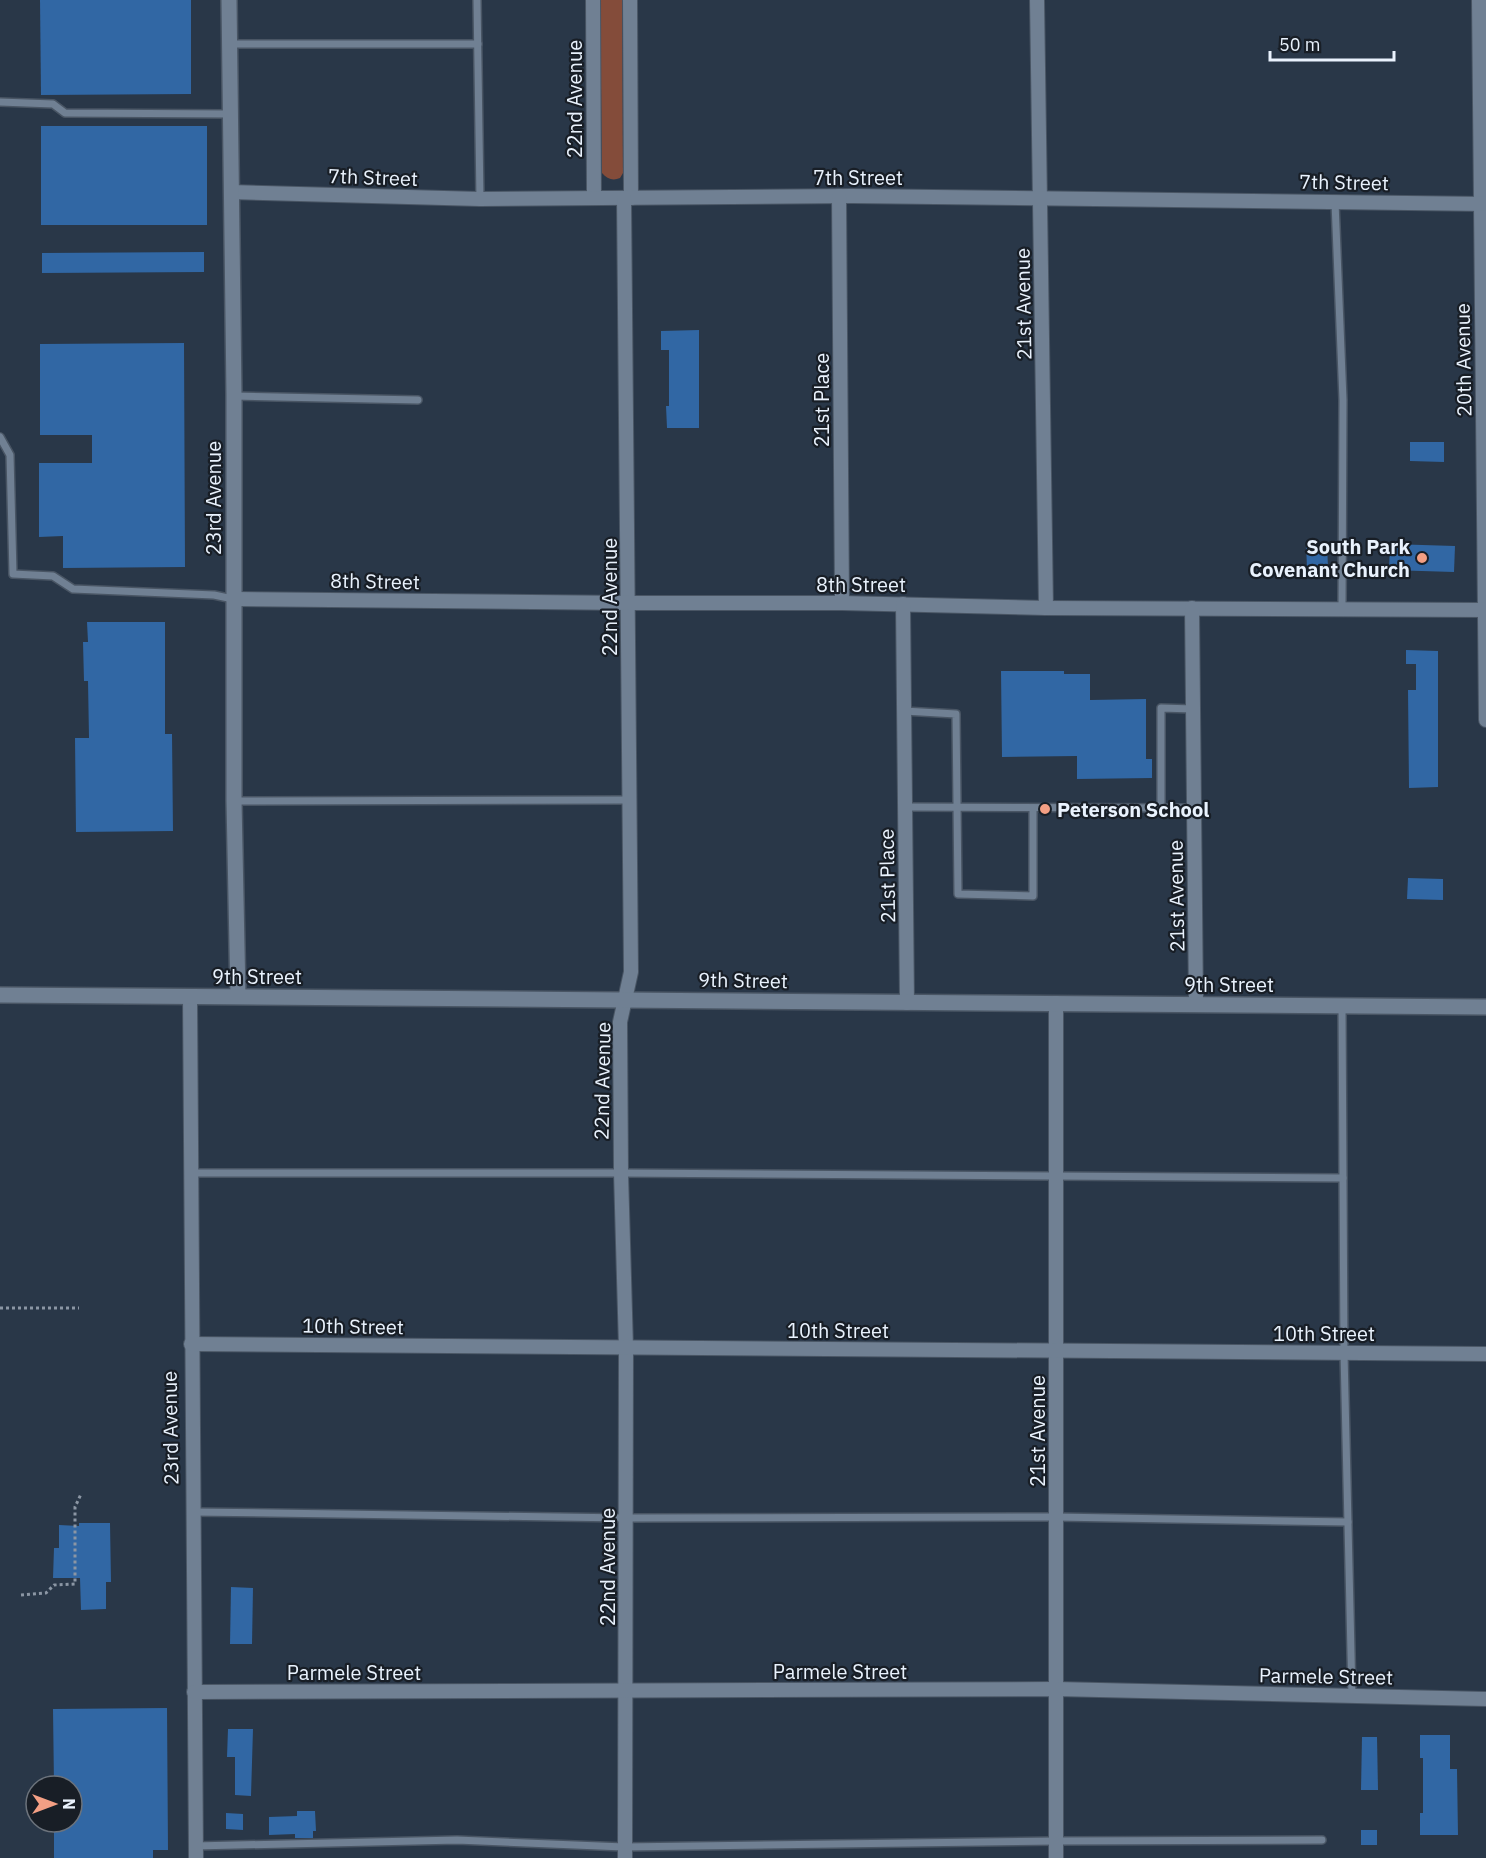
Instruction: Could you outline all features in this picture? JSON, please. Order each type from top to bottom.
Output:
[{"type":"street","name":"23rd Avenue","points":[[229,0],[234,396],[234,801],[238,996]]},
{"type":"street","name":"22nd Avenue","points":[[593,0],[594,198]]},
{"type":"street","name":"22nd Avenue","points":[[625,1853],[626,1348],[620,1022],[631,977],[628,800],[630,0]]},
{"type":"street","name":"21st Avenue","points":[[1037,0],[1046,608]]},
{"type":"street","name":"20th Avenue","points":[[1479,0],[1484,204],[1486,720]]},
{"type":"street","name":"7th Street","points":[[231,192],[480,199],[839,196],[1484,204]]},
{"type":"street","name":"21st Place","points":[[839,196],[842,603]]},
{"type":"street","name":"8th Street","points":[[235,599],[842,603],[1046,608],[1486,610]]},
{"type":"street","name":"21st Place","points":[[903,604],[907,1003]]},
{"type":"street","name":"21st Avenue","points":[[1192,608],[1196,1005]]},
{"type":"street","name":"9th Street","points":[[0,995],[1486,1007]]},
{"type":"street","name":"23rd Avenue","points":[[190,998],[195,1852]]},
{"type":"street","name":"21st Avenue","points":[[1056,1003],[1056,1858]]},
{"type":"street","name":"10th Street","points":[[191,1344],[1486,1354]]},
{"type":"street","name":"Parmele Street","points":[[194,1692],[1056,1689],[1486,1699]]},
{"type":"lane","points":[[477,0],[480,199]]},
{"type":"lane","points":[[229,44],[478,44]]},
{"type":"lane","points":[[0,102],[53,104],[65,113],[230,114]]},
{"type":"lane","points":[[1335,202],[1343,400],[1342,609]]},
{"type":"lane","points":[[234,396],[418,400]]},
{"type":"lane","points":[[0,437],[10,455],[13,574],[52,576],[73,589],[214,595],[235,599]]},
{"type":"lane","points":[[1161,809],[1161,708],[1193,709]]},
{"type":"lane","points":[[904,711],[956,714],[958,894],[1033,896],[1033,808]]},
{"type":"lane","points":[[234,801],[628,800]]},
{"type":"lane","points":[[906,807],[1194,808]]},
{"type":"lane","points":[[1342,1006],[1344,1353],[1352,1696]]},
{"type":"lane","points":[[190,1173],[621,1173],[1343,1178]]},
{"type":"lane","points":[[192,1512],[626,1518],[1056,1517],[1348,1522]]},
{"type":"lane","points":[[195,1852],[457,1840],[625,1853],[1056,1841],[1322,1840]]},
{"type":"path","points":[[0,1308],[79,1308]]},
{"type":"path","points":[[21,1595],[46,1593],[54,1585],[75,1584],[75,1507],[81,1494]]},
{"type":"shaded area","points":[[600,0],[622,0],[623,173],[620,178],[615,179],[608,178],[602,173]]},
{"type":"building","points":[[40,0],[191,0],[191,94],[41,95]]},
{"type":"building","points":[[41,126],[207,126],[207,225],[41,225]]},
{"type":"building","points":[[204,252],[204,272],[42,273],[42,253]]},
{"type":"building","points":[[699,330],[699,428],[667,428],[669,350],[661,350],[661,331]]},
{"type":"building","points":[[184,343],[185,567],[63,568],[63,536],[39,537],[39,463],[92,463],[92,435],[40,435],[40,344]]},
{"type":"building","points":[[1410,442],[1444,442],[1444,462],[1410,461]]},
{"type":"building","points":[[1327,543],[1328,568],[1307,568],[1306,544]]},
{"type":"building","name":"South Park Covenant Church","points":[[1390,544],[1455,546],[1454,572],[1389,570]]},
{"type":"building","points":[[87,622],[165,622],[165,734],[172,734],[173,831],[76,832],[75,738],[89,738],[88,681],[84,681],[83,642],[88,642]]},
{"type":"building","points":[[1406,650],[1438,651],[1438,787],[1409,788],[1408,690],[1416,690],[1416,664],[1406,664]]},
{"type":"building","points":[[1001,671],[1064,671],[1064,674],[1090,674],[1090,700],[1146,699],[1146,759],[1152,759],[1152,778],[1077,779],[1077,756],[1002,757]]},
{"type":"building","points":[[1408,878],[1443,879],[1443,900],[1407,899]]},
{"type":"building","points":[[79,1523],[110,1523],[111,1582],[106,1582],[106,1609],[81,1610],[80,1578],[53,1578],[54,1548],[59,1548],[59,1525],[79,1526]]},
{"type":"building","points":[[231,1587],[253,1588],[252,1644],[230,1644]]},
{"type":"building","points":[[167,1708],[168,1850],[153,1850],[153,1858],[54,1858],[54,1834],[84,1834],[84,1774],[54,1774],[53,1709]]},
{"type":"building","points":[[228,1729],[253,1729],[251,1796],[235,1795],[235,1757],[227,1757]]},
{"type":"building","points":[[1420,1735],[1450,1735],[1450,1769],[1457,1769],[1458,1835],[1420,1835],[1420,1813],[1423,1813],[1423,1758],[1420,1758]]},
{"type":"building","points":[[1362,1737],[1377,1737],[1378,1790],[1361,1790]]},
{"type":"building","points":[[297,1811],[315,1811],[316,1831],[313,1831],[313,1838],[295,1838],[295,1834],[269,1835],[269,1817],[297,1816]]},
{"type":"building","points":[[226,1813],[243,1814],[243,1830],[226,1829]]},
{"type":"building","points":[[1361,1830],[1377,1830],[1377,1845],[1361,1845]]},
{"type":"place","name":"South Park Covenant Church","points":[[1422,558]]},
{"type":"place","name":"Peterson School","points":[[1045,809]]}]
